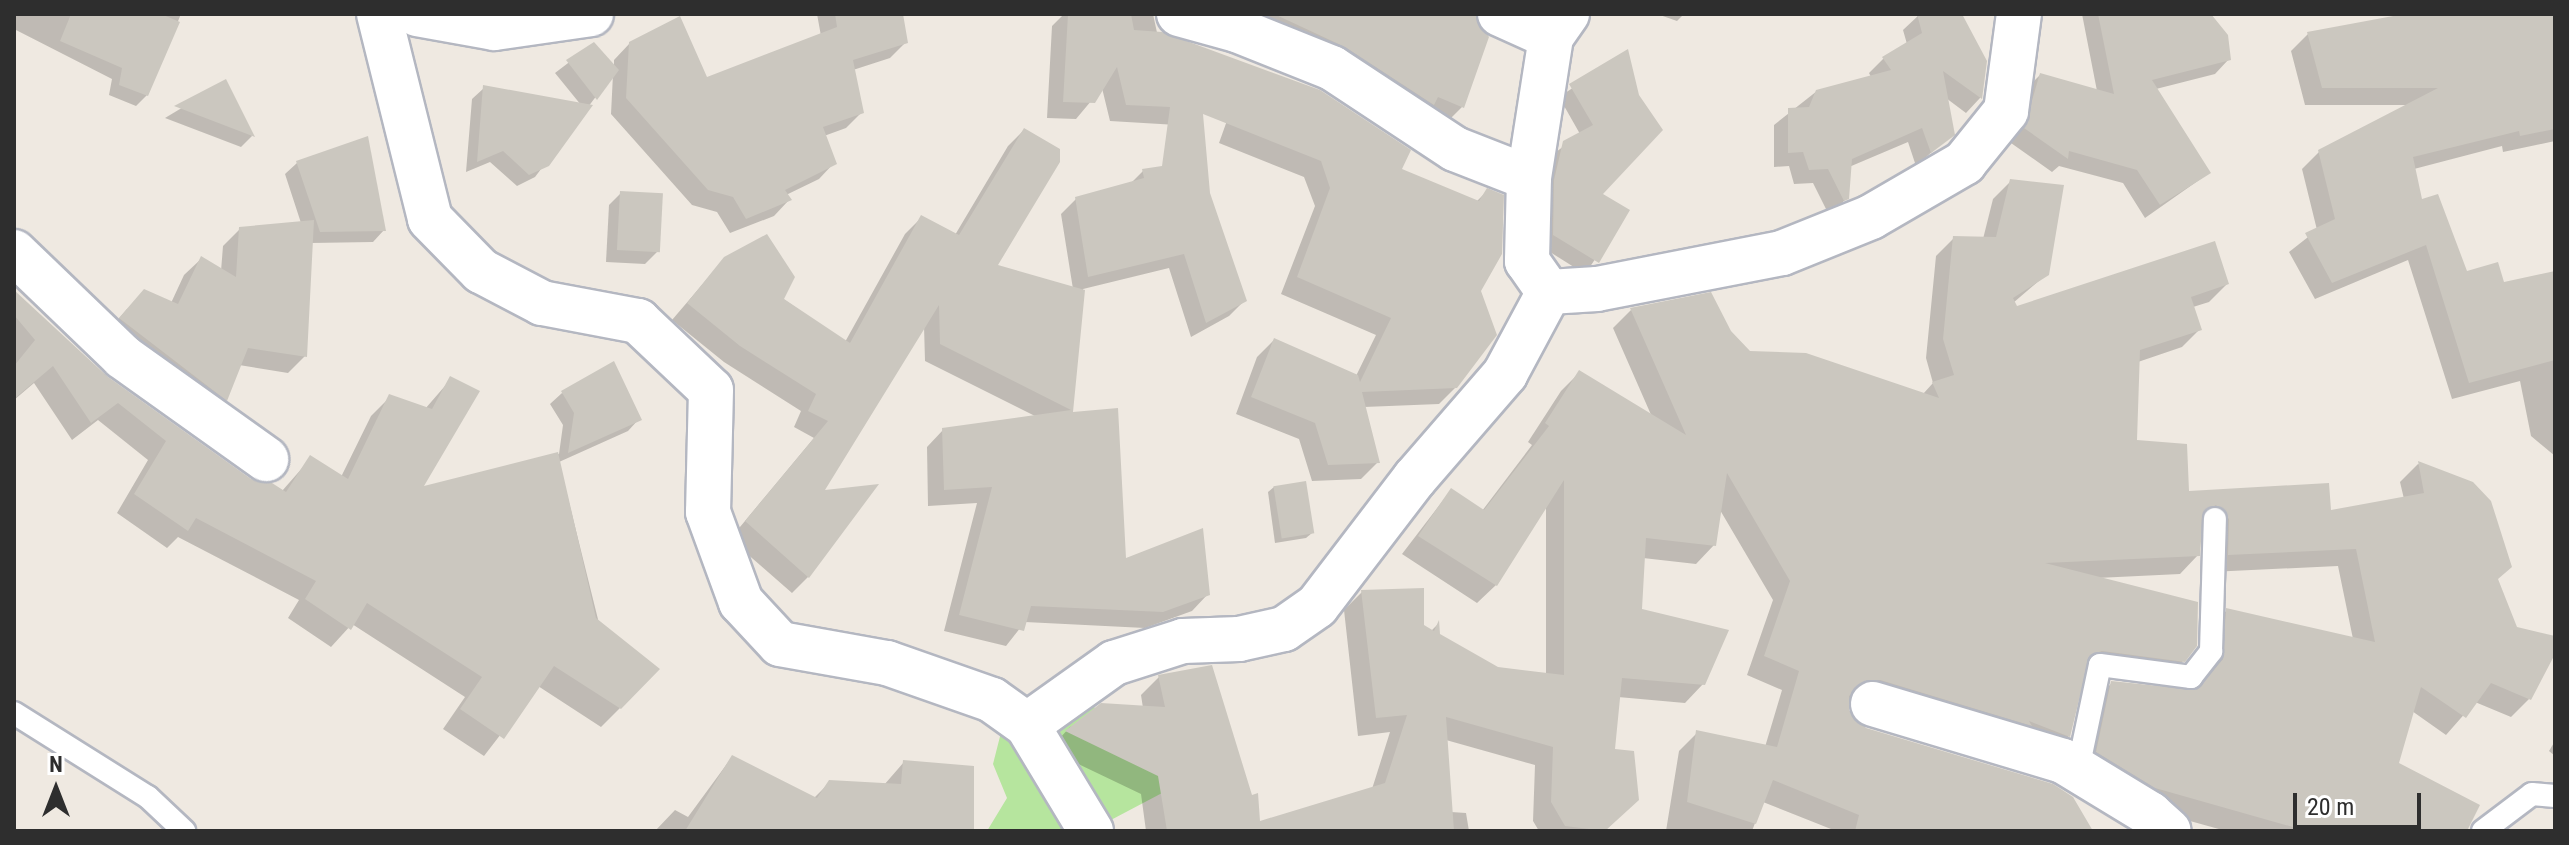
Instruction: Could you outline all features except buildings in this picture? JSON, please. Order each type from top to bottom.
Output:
[{"type":"street","points":[[379,14],[430,219],[481,271],[542,303],[638,321],[711,390],[708,512],[741,602],[780,644],[887,663],[992,700],[1027,725],[1092,828]]},
{"type":"street","points":[[417,14],[494,28],[591,14]]},
{"type":"street","points":[[1179,14],[1237,30],[1332,68],[1455,149],[1529,178]]},
{"type":"street","points":[[1500,14],[1559,26],[1529,178],[1527,261],[1549,292]]},
{"type":"street","points":[[1549,292],[1597,289],[1782,253],[1871,217],[1964,163],[2006,111],[2019,14]]},
{"type":"street","points":[[14,252],[123,357],[266,459]]},
{"type":"street","points":[[1027,725],[1114,663],[1183,641],[1239,639],[1284,629],[1317,606],[1415,478],[1505,374],[1549,292]]},
{"type":"street","points":[[1873,704],[2078,769],[2169,831]]},
{"type":"lane","points":[[2078,769],[2100,665],[2191,677],[2211,651],[2215,519]]},
{"type":"lane","points":[[14,713],[148,797],[184,831]]},
{"type":"lane","points":[[2483,831],[2532,794],[2555,796]]},
{"type":"green space","points":[[1087,702],[1156,752],[1164,792],[1090,831],[987,831],[1007,798],[993,764],[1007,709]]}]
